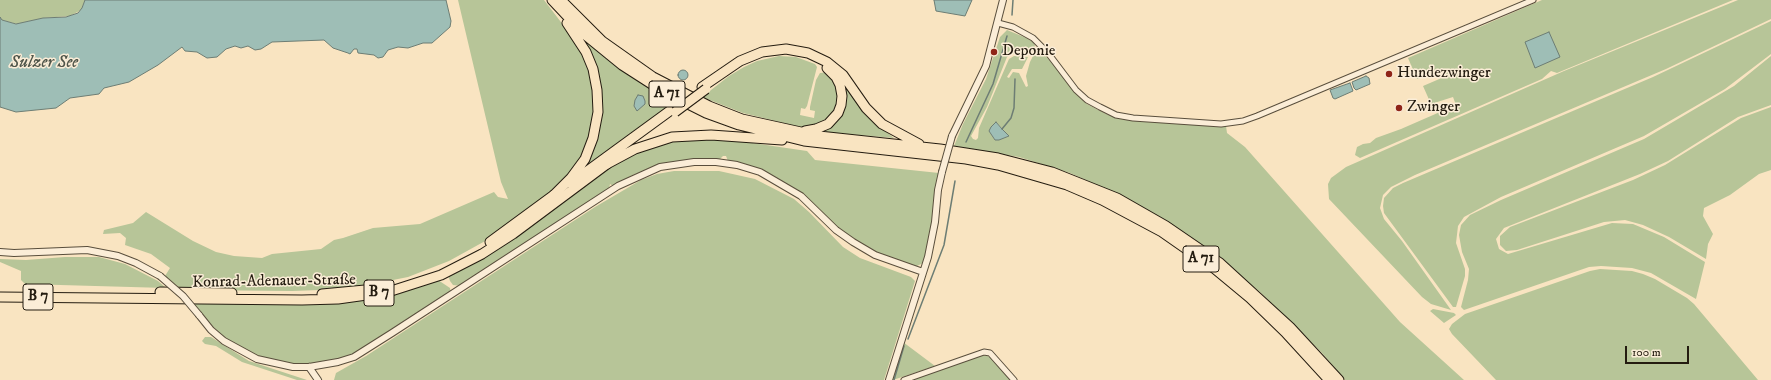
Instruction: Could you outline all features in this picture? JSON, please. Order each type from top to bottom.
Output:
[{"type":"highway","name":"A 71","points":[[557,2],[602,41],[627,60],[672,89],[742,119],[797,132],[998,158],[1028,165],[1082,183],[1137,209],[1193,243],[1226,268],[1290,326],[1339,380]]},
{"type":"highway","name":"A 71","points":[[557,2],[604,51],[622,65],[668,94],[706,113],[739,125],[804,141],[966,159],[998,165],[1060,183],[1102,200],[1162,232],[1215,269],[1250,298],[1285,332],[1329,380]]},
{"type":"highway","points":[[554,195],[576,173],[588,154],[595,132],[598,107],[596,80],[588,58],[557,2]]},
{"type":"highway","points":[[554,195],[673,111],[740,61],[762,52],[786,49],[808,53],[827,62],[843,75],[866,108],[882,124],[898,135],[925,148]]},
{"type":"highway","points":[[704,88],[742,65],[762,56],[774,54],[795,55],[815,61],[831,71],[836,77],[840,85],[842,96],[841,105],[838,113],[828,124],[816,129],[797,132]]},
{"type":"highway","points":[[607,164],[673,111]]},
{"type":"highway","points":[[607,164],[635,149],[672,137],[711,135],[767,140],[804,141]]},
{"type":"highway","name":"Konrad-Adenauer-Straße","points":[[0,296],[302,300],[338,299],[382,293],[427,280],[470,261],[513,234],[607,164]]},
{"type":"highway","name":"Konrad-Adenauer-Straße","points":[[0,290],[302,294],[338,293],[373,288],[424,275],[466,256],[492,241],[554,195]]},
{"type":"street","points":[[889,380],[923,272],[935,222],[938,190],[952,136],[986,66],[1003,0]]},
{"type":"street","points":[[998,23],[1013,27],[1033,38],[1048,53],[1076,90],[1087,100],[1116,115],[1133,118],[1221,124],[1243,121],[1262,114],[1533,0]]},
{"type":"street","points":[[0,252],[14,253],[87,250],[130,261],[160,276],[183,296],[211,330],[235,348],[270,363],[309,368],[354,357],[449,297],[618,186],[646,172],[680,163],[716,162],[737,165],[760,172],[801,196],[836,230],[853,242],[875,255],[923,272]]},
{"type":"street","points":[[904,380],[984,352],[990,353],[1014,380]]},
{"type":"street","points":[[309,368],[318,380]]},
{"type":"green space","points":[[0,0],[85,0],[81,10],[70,16],[43,18],[17,24],[2,20],[0,17]]},
{"type":"green space","points":[[458,0],[544,0],[577,43],[594,82],[595,113],[584,154],[567,180],[496,235],[449,261],[408,277],[348,289],[292,291],[182,290],[165,276],[170,268],[151,254],[125,245],[126,238],[120,233],[103,234],[104,230],[133,223],[146,212],[193,241],[216,252],[234,256],[262,258],[272,254],[321,249],[334,240],[373,228],[420,224],[494,192],[498,197],[508,199],[501,182]]},
{"type":"green space","points":[[1542,0],[1733,0],[1557,73],[1551,71],[1542,79],[1360,158],[1355,155],[1357,147],[1363,144],[1370,143],[1376,138],[1401,129],[1456,105],[1453,97],[1431,104],[1423,86],[1444,77],[1441,69],[1417,79],[1408,58]]},
{"type":"green space","points":[[1738,0],[1771,0],[1771,19],[1666,69],[1415,175],[1391,187],[1383,195],[1380,208],[1384,219],[1402,241],[1451,310],[1431,304],[1422,297],[1329,199],[1328,184],[1331,178],[1346,167],[1564,71]]},
{"type":"green space","points":[[1771,21],[1771,54],[1725,89],[1644,136],[1501,197],[1464,217],[1458,226],[1456,243],[1465,269],[1465,276],[1456,307],[1453,307],[1384,213],[1384,198],[1393,188],[1403,183],[1653,77]]},
{"type":"green space","points":[[1007,30],[1034,42],[1035,47],[1031,53],[1011,54],[1007,57],[987,107],[971,136],[973,139],[976,140],[978,138],[979,128],[1009,59],[1014,56],[1028,57],[1022,69],[1012,69],[1007,77],[1009,78],[1013,72],[1019,73],[1026,87],[1028,86],[1026,76],[1030,62],[1034,54],[1040,50],[1076,94],[1087,104],[1108,115],[1147,122],[1226,126],[1227,133],[1245,147],[1400,322],[1464,380],[1345,380],[1322,353],[1260,292],[1211,252],[1163,219],[1122,196],[1070,173],[1019,157],[954,146],[963,124],[986,79],[1000,37]],"holes":[[[996,122],[1009,136],[995,140],[989,131]]]},
{"type":"green space","points":[[579,35],[618,68],[675,103],[574,178],[596,136],[599,135],[598,131],[601,107]]},
{"type":"green space","points":[[779,56],[796,57],[815,64],[817,67],[807,106],[805,109],[801,108],[800,115],[814,118],[815,111],[810,110],[810,107],[816,80],[820,73],[829,72],[839,85],[839,105],[826,122],[804,128],[743,113],[702,97],[729,76],[744,67],[757,61]]},
{"type":"green space","points":[[1771,56],[1771,105],[1738,117],[1668,161],[1640,174],[1504,228],[1496,239],[1499,249],[1508,254],[1612,223],[1633,224],[1664,237],[1705,262],[1696,299],[1651,273],[1632,268],[1601,266],[1589,267],[1464,310],[1461,307],[1468,280],[1469,269],[1462,252],[1459,235],[1461,225],[1470,215],[1501,200],[1644,139],[1734,86]]},
{"type":"green space","points":[[843,81],[872,121],[894,138],[824,132],[825,129],[831,125]]},
{"type":"green space","points":[[1771,107],[1771,170],[1759,174],[1730,195],[1704,208],[1703,216],[1713,234],[1708,244],[1706,259],[1669,237],[1643,225],[1625,220],[1604,222],[1517,250],[1506,251],[1500,245],[1500,236],[1510,227],[1633,180],[1665,165],[1741,118]]},
{"type":"green space","points":[[725,139],[807,151],[815,160],[939,173],[931,240],[923,263],[915,267],[868,249],[836,227],[803,195],[789,185],[766,173],[728,161],[726,156],[723,156],[719,160],[683,160],[666,164],[635,174],[613,186],[610,184],[609,189],[461,286],[453,285],[450,281],[448,275],[619,159],[663,141]]},
{"type":"green space","points":[[674,171],[719,171],[755,179],[794,199],[809,212],[843,247],[860,258],[911,277],[915,281],[884,380],[334,380],[336,373],[366,356],[595,207],[641,180],[657,174]]},
{"type":"green space","points":[[65,257],[99,257],[125,264],[158,281],[166,288],[25,284],[21,280],[21,271],[0,262],[0,259],[26,260]]},
{"type":"green space","points":[[1600,269],[1632,271],[1643,274],[1655,279],[1687,298],[1694,304],[1758,380],[1496,380],[1449,329],[1452,324],[1465,314],[1590,271]]},
{"type":"green space","points":[[438,280],[450,288],[451,293],[363,350],[335,361],[312,365],[295,365],[259,357],[228,341],[191,302],[339,302]]},
{"type":"green space","points":[[1433,309],[1454,313],[1456,315],[1444,323],[1430,311]]},
{"type":"green space","points":[[205,337],[211,337],[249,361],[307,380],[297,380],[242,362],[216,346],[205,344],[202,341]]},
{"type":"green space","points":[[903,342],[935,366],[893,380],[892,377]]},
{"type":"green space","points":[[983,355],[991,357],[1011,380],[911,380]]},
{"type":"water","name":"Sulzer See","points":[[85,0],[446,0],[451,21],[450,27],[432,43],[423,43],[408,48],[398,47],[388,50],[383,57],[378,58],[374,55],[358,53],[357,49],[354,49],[350,54],[333,48],[324,40],[272,42],[261,49],[255,50],[248,46],[241,48],[235,46],[226,49],[217,57],[207,58],[197,52],[185,51],[182,47],[158,65],[129,82],[104,88],[99,94],[70,98],[56,108],[16,112],[0,107],[0,17],[2,20],[16,24],[43,18],[66,17],[78,13]]},
{"type":"water","points":[[934,0],[972,0],[965,16],[936,11]]},
{"type":"water","points":[[1549,32],[1560,57],[1535,68],[1525,42]]},
{"type":"water","points":[[683,70],[688,75],[683,80],[678,75]]},
{"type":"water","points":[[1366,76],[1369,78],[1370,84],[1356,90],[1352,82]]},
{"type":"water","points":[[1350,83],[1353,91],[1335,99],[1333,98],[1330,90]]},
{"type":"water","points":[[638,95],[643,96],[645,104],[637,111],[634,106]]},
{"type":"water","points":[[996,122],[1009,136],[995,140],[989,131]]},
{"type":"waterway","points":[[1012,15],[1013,0]]},
{"type":"waterway","points":[[966,142],[993,84],[1007,36]]},
{"type":"waterway","points":[[1002,129],[1011,118],[1014,108],[1015,79]]},
{"type":"waterway","points":[[908,339],[944,245],[955,181]]},
{"type":"waterway","points":[[894,380],[904,346]]},
{"type":"place","name":"Deponie","points":[[994,52]]},
{"type":"place","name":"Hundezwinger","points":[[1389,74]]},
{"type":"place","name":"Zwinger","points":[[1399,108]]}]
